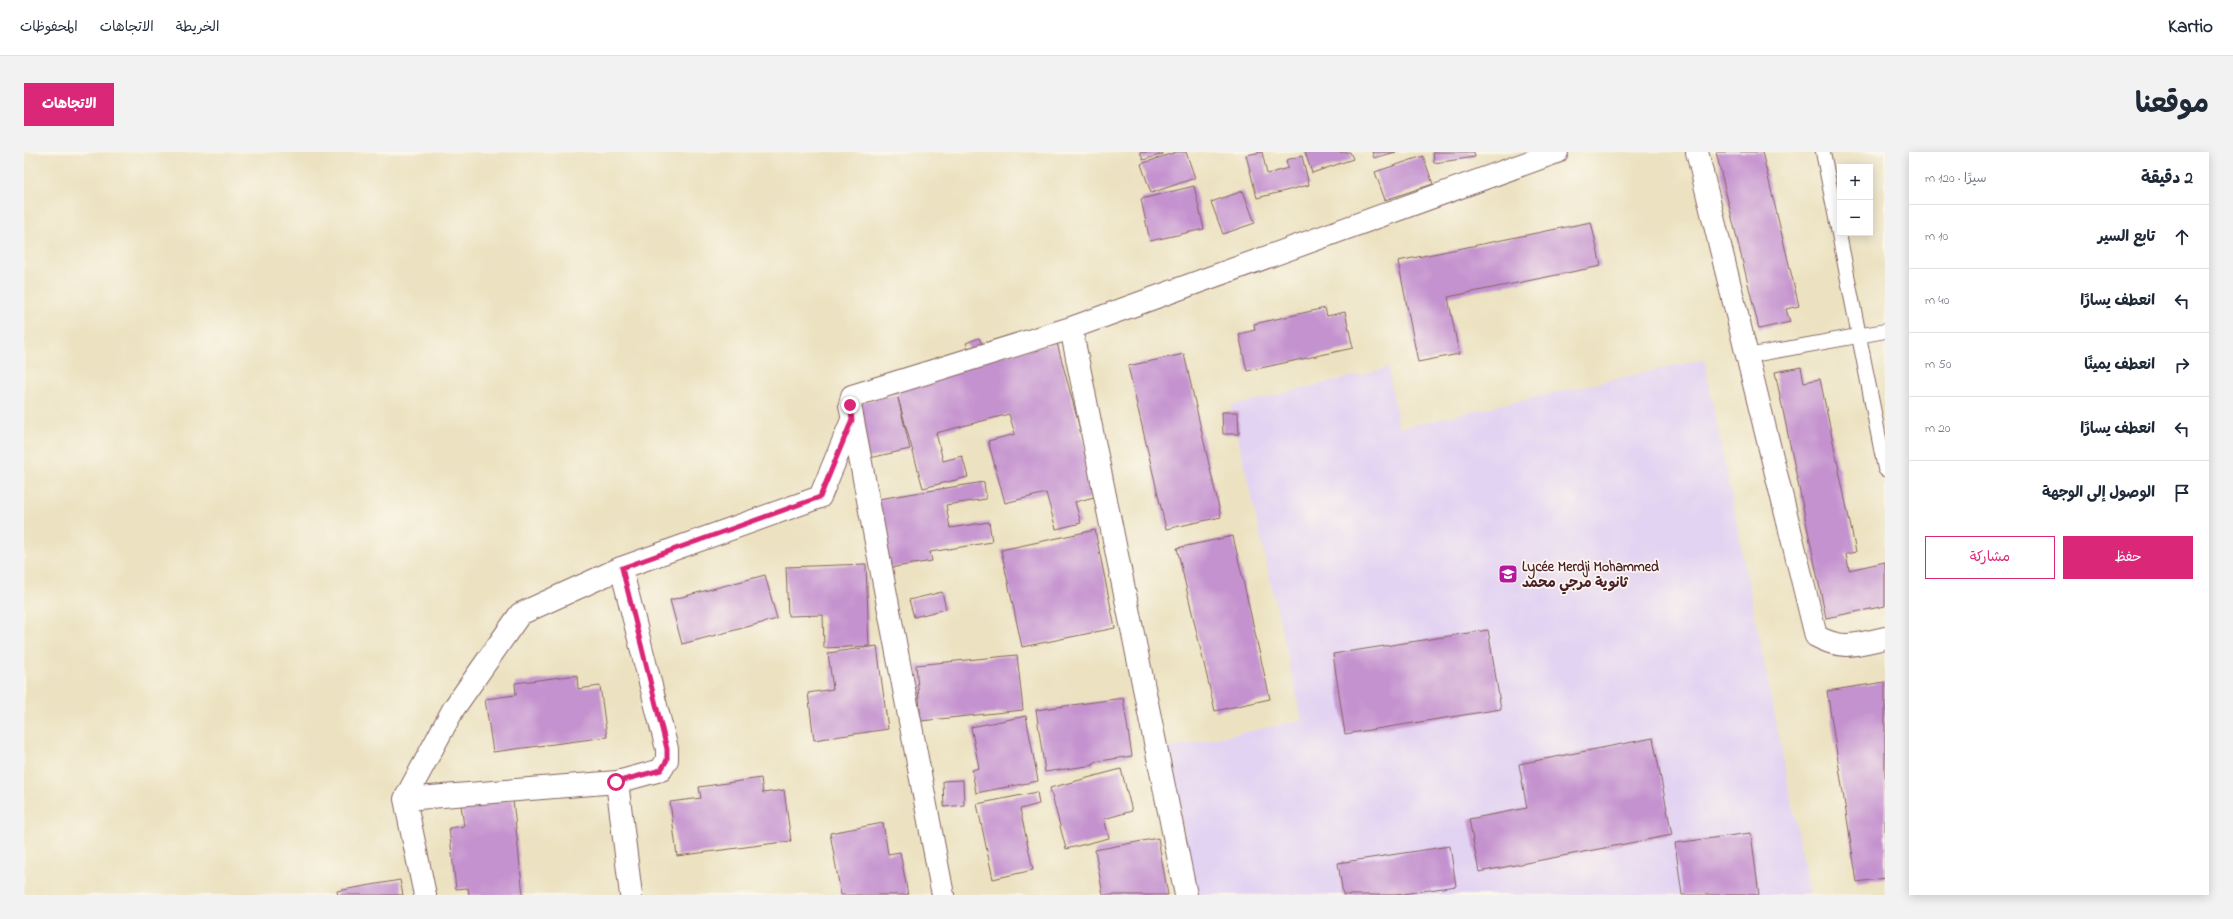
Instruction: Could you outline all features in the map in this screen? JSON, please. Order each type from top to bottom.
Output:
[{"type":"street","points":[[943,895],[852,420],[850,405],[852,396],[1071,328],[1557,152]]},
{"type":"street","points":[[1697,152],[1816,636],[1830,644],[1848,646],[1885,638]]},
{"type":"street","points":[[1071,328],[1186,895]]},
{"type":"street","points":[[425,895],[405,799],[454,708],[520,614],[622,568],[820,497],[852,420]]},
{"type":"street","points":[[405,799],[616,782],[661,770],[667,760],[667,749],[622,568]]},
{"type":"street","points":[[616,782],[631,895]]},
{"type":"lane","points":[[1823,152],[1885,470]]},
{"type":"lane","points":[[1747,356],[1885,331]]},
{"type":"shaded area","name":"Lycée Merdji Mohammed ثانوية مرجي محمد","points":[[1704,359],[1810,895],[1198,895],[1166,749],[1302,720],[1231,406],[1388,368],[1399,428]]},
{"type":"building","points":[[1140,152],[1162,152],[1163,154],[1143,160]]},
{"type":"building","points":[[1176,152],[1186,152],[1195,178],[1151,193],[1141,164]]},
{"type":"building","points":[[1262,152],[1267,174],[1288,168],[1286,160],[1302,156],[1309,185],[1257,198],[1246,155]]},
{"type":"building","points":[[1305,152],[1350,152],[1353,159],[1312,173]]},
{"type":"building","points":[[1372,152],[1396,152],[1374,158]]},
{"type":"building","points":[[1433,152],[1474,152],[1475,157],[1434,163]]},
{"type":"building","points":[[1716,152],[1762,152],[1799,306],[1786,309],[1790,322],[1759,329]]},
{"type":"building","points":[[1423,156],[1433,184],[1385,200],[1375,172]]},
{"type":"building","points":[[1194,186],[1204,229],[1150,241],[1141,199]]},
{"type":"building","points":[[1243,191],[1255,223],[1223,234],[1211,202]]},
{"type":"building","points":[[1591,222],[1601,266],[1448,297],[1459,354],[1418,362],[1398,261]]},
{"type":"building","points":[[1325,308],[1327,316],[1345,312],[1353,348],[1247,371],[1239,334],[1255,330],[1254,324]]},
{"type":"building","points":[[979,338],[989,358],[1057,343],[1098,496],[1075,502],[1081,523],[1056,529],[1046,493],[1005,503],[988,441],[1015,434],[1009,414],[936,433],[943,461],[962,456],[968,477],[923,488],[898,398],[910,449],[865,459],[853,404],[898,394],[895,386],[976,364],[966,343]]},
{"type":"building","points":[[1184,354],[1221,517],[1166,529],[1128,366]]},
{"type":"building","points":[[1801,367],[1804,382],[1820,379],[1856,552],[1846,554],[1849,570],[1885,562],[1885,606],[1826,618],[1775,372]]},
{"type":"building","points":[[1222,412],[1238,412],[1239,434],[1223,434]]},
{"type":"building","points":[[984,482],[986,499],[946,505],[950,528],[989,522],[992,542],[930,552],[932,561],[883,569],[872,500]]},
{"type":"building","points":[[1095,530],[1115,628],[1022,647],[1001,550]]},
{"type":"building","points":[[1233,536],[1270,699],[1215,711],[1177,548]]},
{"type":"building","points":[[866,564],[869,646],[824,648],[823,615],[788,616],[786,567]]},
{"type":"building","points":[[765,575],[777,619],[682,644],[670,600]]},
{"type":"building","points":[[942,592],[946,609],[914,617],[909,600]]},
{"type":"building","points":[[1488,630],[1501,709],[1345,734],[1333,654]]},
{"type":"building","points":[[877,646],[888,729],[814,740],[808,693],[833,689],[828,653]]},
{"type":"building","points":[[1017,655],[1023,710],[921,721],[916,665]]},
{"type":"building","points":[[577,675],[578,689],[600,686],[607,737],[493,752],[485,699],[516,695],[515,683]]},
{"type":"building","points":[[1885,682],[1885,878],[1857,882],[1827,691]]},
{"type":"building","points":[[1123,698],[1132,756],[1094,762],[1094,765],[1045,772],[1036,710]]},
{"type":"building","points":[[1026,716],[1038,781],[976,793],[972,770],[979,768],[971,727]]},
{"type":"building","points":[[1653,738],[1672,835],[1479,872],[1469,819],[1527,808],[1519,764]]},
{"type":"building","points":[[1121,769],[1132,811],[1104,819],[1109,838],[1066,849],[1050,788]]},
{"type":"building","points":[[761,778],[763,793],[784,790],[791,841],[677,856],[670,802],[701,798],[699,787]]},
{"type":"building","points":[[963,780],[964,805],[944,807],[943,781]]},
{"type":"building","points":[[1037,792],[1039,804],[1020,809],[1033,870],[993,879],[977,804]]},
{"type":"building","points":[[513,800],[523,895],[469,895],[468,888],[456,889],[449,828],[464,826],[461,805]]},
{"type":"building","points":[[883,823],[888,854],[900,852],[908,895],[841,895],[830,833]]},
{"type":"building","points":[[1751,833],[1759,895],[1682,895],[1675,843]]},
{"type":"building","points":[[1158,838],[1168,895],[1103,895],[1095,850]]},
{"type":"building","points":[[1450,846],[1456,886],[1396,895],[1343,895],[1338,863]]},
{"type":"building","points":[[400,880],[403,895],[338,895],[337,891]]},
{"type":"place","name":"Lycée Merdji Mohammed ثانوية مرجي محمد","points":[[1508,574]]},
{"type":"route","points":[[616,782],[661,770],[667,760],[667,749],[622,568],[820,497],[852,420],[850,405]]}]
